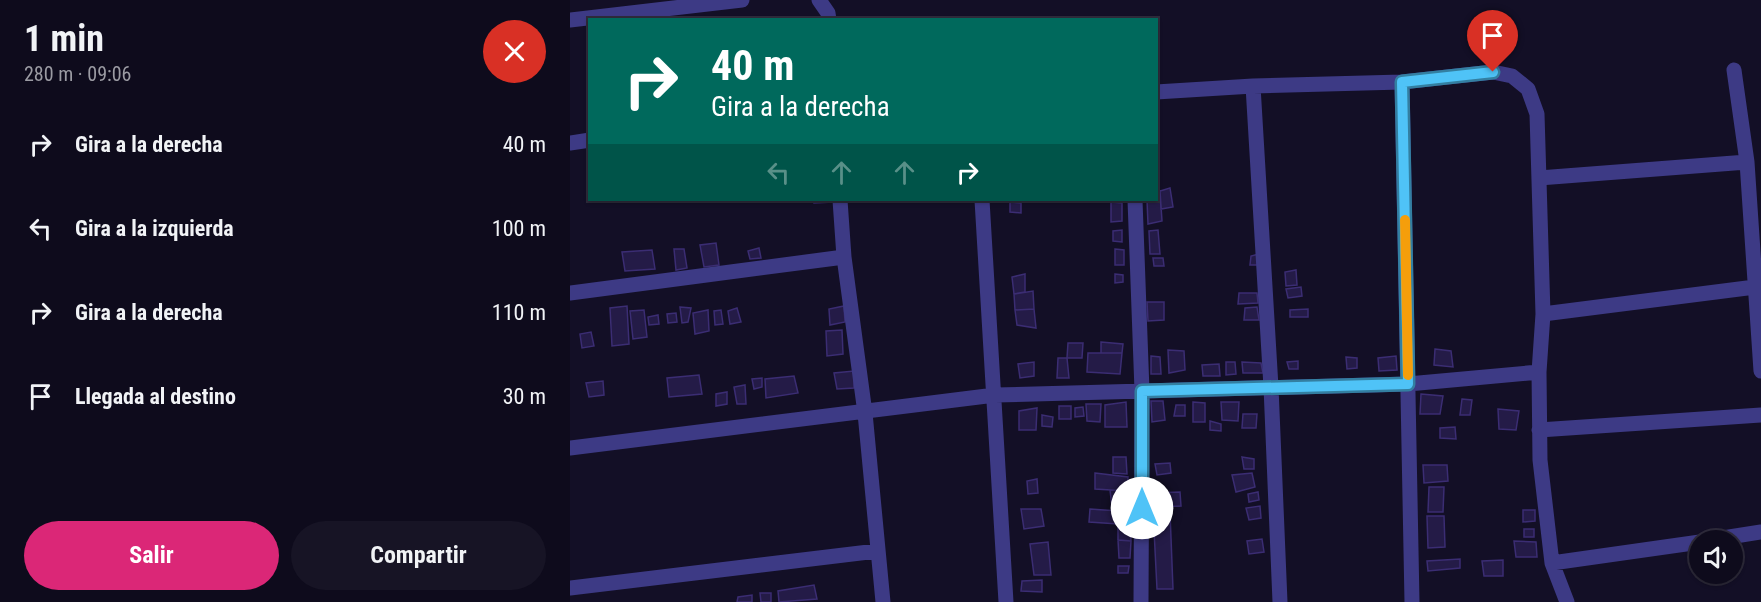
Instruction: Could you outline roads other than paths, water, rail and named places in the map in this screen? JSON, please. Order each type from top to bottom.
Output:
[{"type":"street","points":[[570,20],[742,0]]},
{"type":"street","points":[[819,0],[829,18]]},
{"type":"street","points":[[1734,70],[1747,162],[1761,371]]},
{"type":"street","points":[[1158,92],[1252,86],[1402,82],[1493,72],[1512,76],[1528,89],[1537,114],[1543,314],[1539,372],[1539,430],[1552,564],[1567,602]]},
{"type":"street","points":[[1402,82],[1413,602]]},
{"type":"street","points":[[1252,86],[1271,387],[1280,602]]},
{"type":"street","points":[[570,143],[588,140]]},
{"type":"street","points":[[1539,178],[1747,162]]},
{"type":"street","points":[[840,201],[844,257],[866,413],[883,602]]},
{"type":"street","points":[[982,201],[1006,602]]},
{"type":"street","points":[[1135,201],[1142,391],[1141,602]]},
{"type":"street","points":[[570,293],[844,257]]},
{"type":"street","points":[[1543,314],[1755,287]]},
{"type":"street","points":[[570,448],[866,413],[995,395],[1408,384],[1539,372]]},
{"type":"street","points":[[1539,430],[1761,415]]},
{"type":"street","points":[[1743,535],[1761,532]]},
{"type":"street","points":[[1552,564],[1689,544]]},
{"type":"street","points":[[570,588],[878,551]]}]
